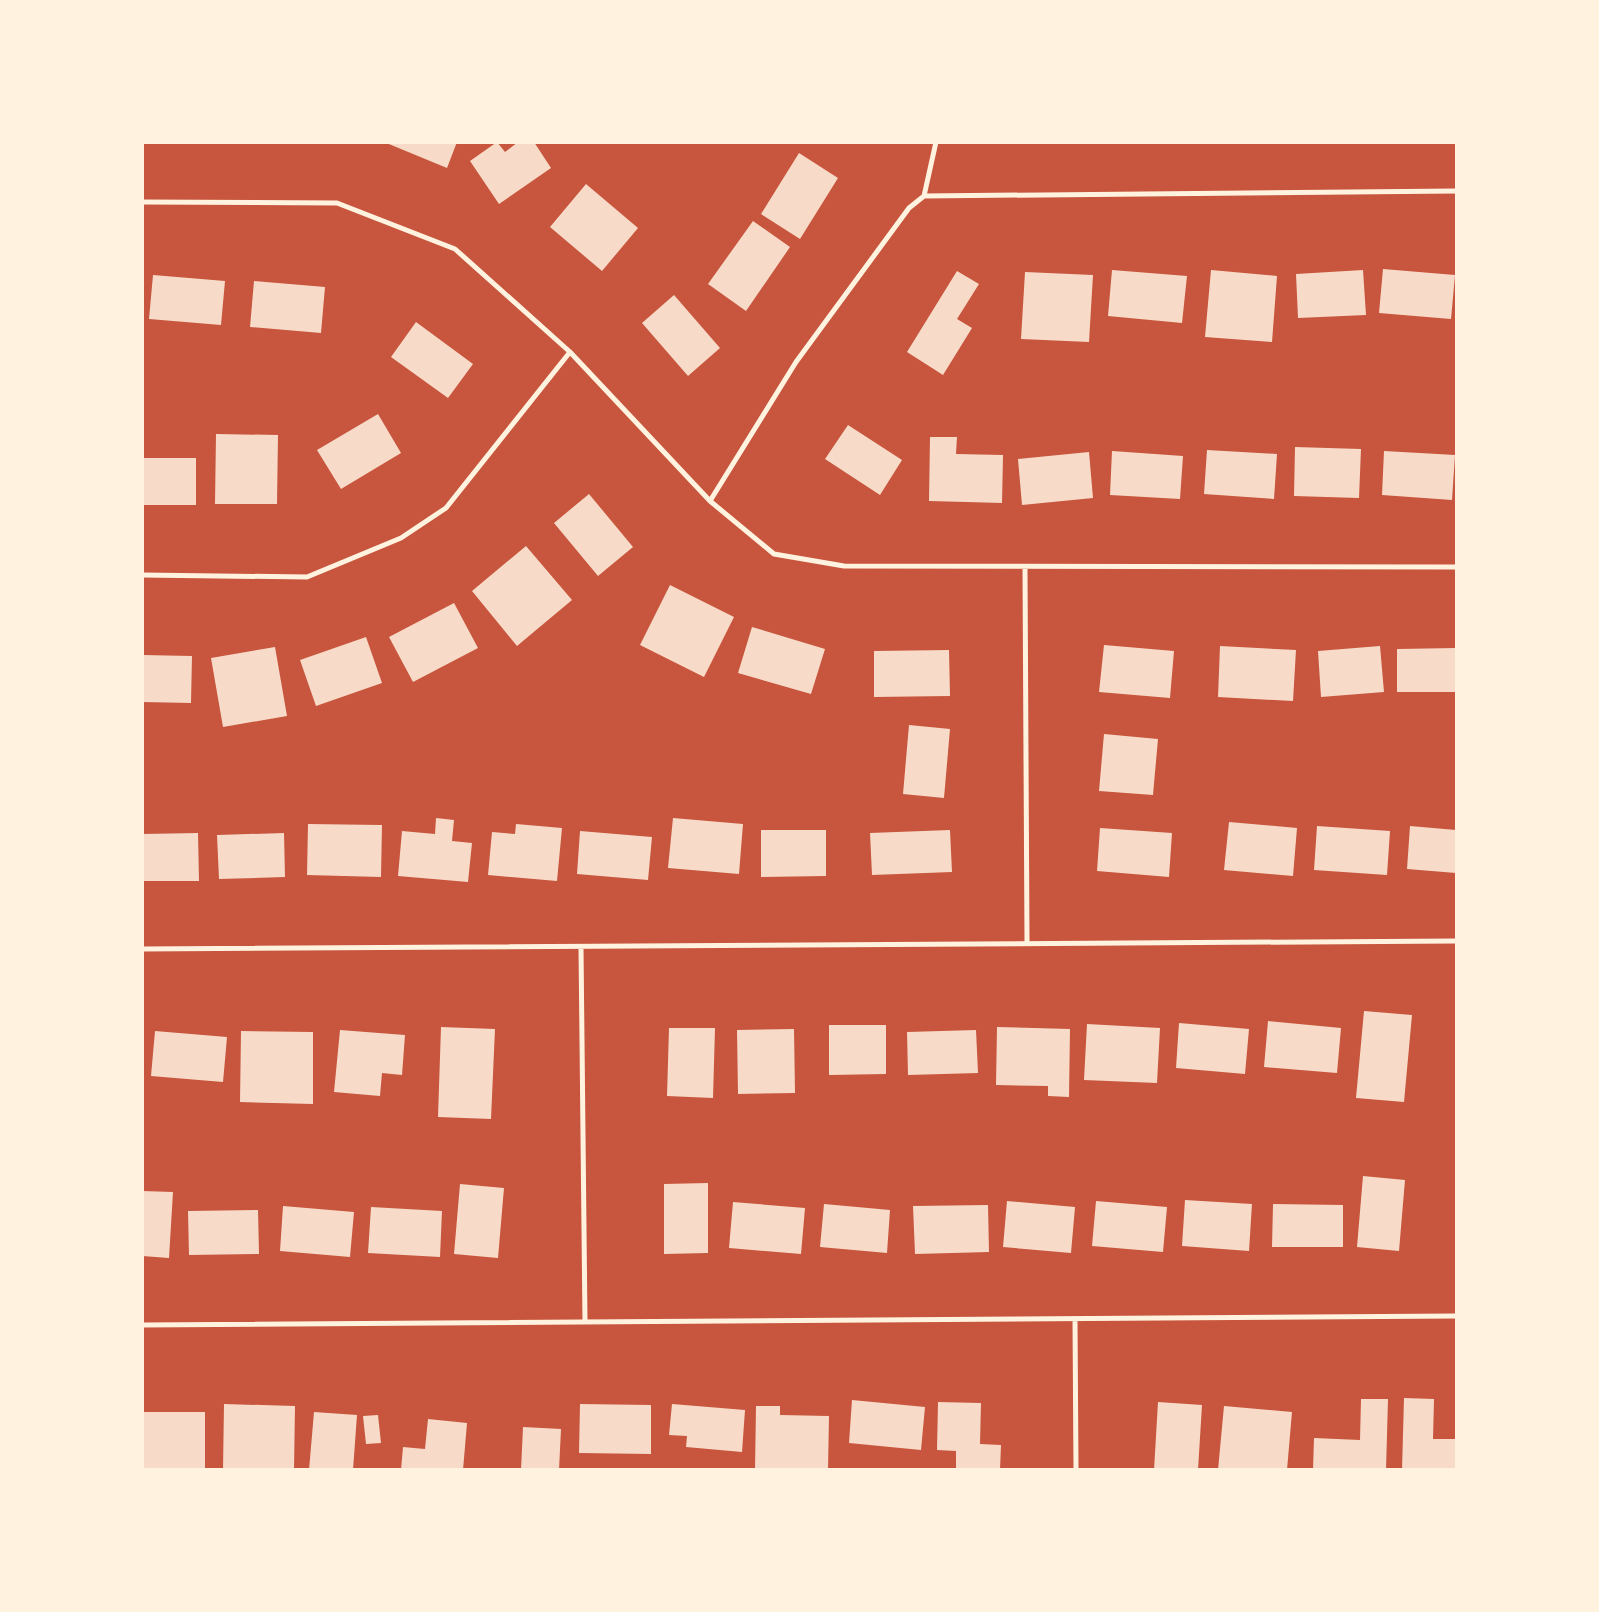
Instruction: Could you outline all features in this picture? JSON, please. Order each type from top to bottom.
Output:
[{"type":"street","points":[[924,196],[936,142]]},
{"type":"street","points":[[710,501],[796,362],[909,208],[924,196],[1456,190]]},
{"type":"street","points":[[142,202],[337,203],[455,249],[570,352],[710,501],[774,554],[844,566],[1025,568],[1456,567]]},
{"type":"street","points":[[142,575],[307,577],[401,538],[446,508],[570,352]]},
{"type":"street","points":[[1025,568],[1027,943]]},
{"type":"street","points":[[142,949],[1456,941]]},
{"type":"street","points":[[581,947],[585,1322]]},
{"type":"street","points":[[142,1325],[1456,1316]]},
{"type":"street","points":[[1075,1320],[1076,1470]]},
{"type":"building","points":[[384,142],[457,142],[447,168]]},
{"type":"building","points":[[497,142],[505,152],[518,142],[534,142],[551,168],[499,204],[470,161]]},
{"type":"building","points":[[799,153],[838,178],[800,239],[761,214]]},
{"type":"building","points":[[586,184],[638,228],[602,271],[550,227]]},
{"type":"building","points":[[753,221],[790,247],[746,311],[708,284]]},
{"type":"building","points":[[1383,269],[1455,275],[1451,319],[1379,313]]},
{"type":"building","points":[[1112,270],[1187,276],[1182,323],[1108,316]]},
{"type":"building","points":[[1211,270],[1277,276],[1272,342],[1205,337]]},
{"type":"building","points":[[1363,270],[1366,315],[1298,318],[1296,274]]},
{"type":"building","points":[[957,271],[979,284],[957,319],[972,328],[943,375],[907,352]]},
{"type":"building","points":[[1025,272],[1093,275],[1089,342],[1021,339]]},
{"type":"building","points":[[153,275],[225,281],[221,325],[149,319]]},
{"type":"building","points":[[254,281],[325,287],[321,333],[250,327]]},
{"type":"building","points":[[674,295],[720,348],[688,376],[642,323]]},
{"type":"building","points":[[416,322],[473,364],[448,398],[391,357]]},
{"type":"building","points":[[378,414],[401,453],[341,489],[317,450]]},
{"type":"building","points":[[848,425],[902,460],[880,495],[825,459]]},
{"type":"building","points":[[216,434],[278,435],[277,504],[215,504]]},
{"type":"building","points":[[930,437],[957,437],[956,454],[1003,455],[1002,503],[929,501]]},
{"type":"building","points":[[1295,447],[1361,449],[1359,498],[1294,496]]},
{"type":"building","points":[[1207,450],[1277,454],[1274,499],[1204,494]]},
{"type":"building","points":[[1112,451],[1183,456],[1180,499],[1110,495]]},
{"type":"building","points":[[1384,451],[1455,455],[1452,500],[1382,495]]},
{"type":"building","points":[[1089,452],[1093,498],[1022,505],[1018,459]]},
{"type":"building","points":[[142,458],[196,458],[196,505],[142,505]]},
{"type":"building","points":[[589,494],[633,547],[598,576],[554,523]]},
{"type":"building","points":[[526,546],[572,600],[517,646],[472,591]]},
{"type":"building","points":[[670,585],[734,617],[704,677],[640,645]]},
{"type":"building","points":[[454,603],[478,648],[413,682],[389,637]]},
{"type":"building","points":[[752,627],[825,649],[811,694],[738,673]]},
{"type":"building","points":[[366,637],[382,683],[316,706],[300,660]]},
{"type":"building","points":[[1104,645],[1174,651],[1170,698],[1099,692]]},
{"type":"building","points":[[1220,646],[1296,650],[1293,701],[1218,697]]},
{"type":"building","points":[[1380,646],[1384,692],[1321,697],[1318,651]]},
{"type":"building","points":[[275,647],[287,716],[223,727],[211,658]]},
{"type":"building","points":[[1456,648],[1456,692],[1397,692],[1397,649]]},
{"type":"building","points":[[949,650],[950,696],[874,697],[874,651]]},
{"type":"building","points":[[142,655],[192,656],[191,703],[142,702]]},
{"type":"building","points":[[909,725],[950,729],[944,798],[903,794]]},
{"type":"building","points":[[1104,734],[1158,739],[1153,795],[1099,791]]},
{"type":"building","points":[[436,818],[454,820],[452,841],[472,843],[468,882],[398,876],[402,831],[435,834]]},
{"type":"building","points":[[673,818],[743,824],[739,874],[668,868]]},
{"type":"building","points":[[1229,822],[1297,828],[1293,876],[1224,870]]},
{"type":"building","points":[[308,824],[382,825],[381,877],[307,875]]},
{"type":"building","points":[[516,824],[562,828],[557,881],[488,875],[492,832],[515,834]]},
{"type":"building","points":[[1317,826],[1390,831],[1387,875],[1314,870]]},
{"type":"building","points":[[1410,826],[1456,830],[1456,873],[1407,869]]},
{"type":"building","points":[[1100,828],[1172,833],[1169,877],[1097,871]]},
{"type":"building","points":[[761,830],[826,830],[826,876],[761,877]]},
{"type":"building","points":[[950,830],[952,872],[872,875],[870,833]]},
{"type":"building","points":[[580,831],[652,837],[648,880],[577,874]]},
{"type":"building","points":[[198,833],[199,881],[142,881],[142,834]]},
{"type":"building","points":[[284,833],[285,877],[219,879],[217,835]]},
{"type":"building","points":[[1364,1011],[1412,1015],[1404,1102],[1356,1098]]},
{"type":"building","points":[[1268,1021],[1341,1028],[1337,1073],[1264,1067]]},
{"type":"building","points":[[1179,1023],[1249,1029],[1245,1074],[1176,1068]]},
{"type":"building","points":[[1087,1024],[1160,1028],[1157,1083],[1084,1080]]},
{"type":"building","points":[[829,1025],[886,1025],[886,1074],[829,1075]]},
{"type":"building","points":[[441,1027],[495,1029],[491,1119],[438,1117]]},
{"type":"building","points":[[997,1027],[1070,1029],[1069,1097],[1048,1096],[1048,1086],[996,1085]]},
{"type":"building","points":[[669,1028],[715,1028],[713,1098],[667,1096]]},
{"type":"building","points":[[794,1029],[795,1093],[738,1094],[737,1030]]},
{"type":"building","points":[[340,1030],[405,1035],[402,1075],[382,1073],[380,1096],[334,1092]]},
{"type":"building","points":[[976,1030],[978,1073],[908,1075],[907,1032]]},
{"type":"building","points":[[155,1031],[227,1037],[223,1082],[151,1076]]},
{"type":"building","points":[[241,1031],[313,1032],[313,1104],[240,1102]]},
{"type":"building","points":[[1363,1176],[1405,1180],[1399,1251],[1357,1247]]},
{"type":"building","points":[[708,1183],[708,1253],[664,1254],[664,1184]]},
{"type":"building","points":[[460,1184],[504,1188],[498,1258],[454,1254]]},
{"type":"building","points":[[142,1191],[173,1192],[169,1258],[142,1256]]},
{"type":"building","points":[[1185,1200],[1252,1204],[1249,1251],[1182,1246]]},
{"type":"building","points":[[1007,1201],[1075,1207],[1071,1253],[1003,1247]]},
{"type":"building","points":[[1096,1201],[1167,1207],[1163,1252],[1092,1246]]},
{"type":"building","points":[[733,1202],[805,1208],[801,1254],[729,1248]]},
{"type":"building","points":[[824,1204],[890,1210],[887,1253],[820,1247]]},
{"type":"building","points":[[1273,1204],[1343,1205],[1343,1247],[1272,1247]]},
{"type":"building","points":[[988,1205],[989,1252],[915,1254],[913,1206]]},
{"type":"building","points":[[283,1206],[354,1212],[350,1257],[280,1251]]},
{"type":"building","points":[[371,1207],[442,1211],[440,1257],[368,1253]]},
{"type":"building","points":[[258,1210],[259,1254],[189,1255],[188,1211]]},
{"type":"building","points":[[1404,1398],[1434,1399],[1433,1439],[1456,1439],[1456,1470],[1402,1470]]},
{"type":"building","points":[[1361,1399],[1388,1399],[1386,1470],[1313,1470],[1314,1438],[1360,1440]]},
{"type":"building","points":[[852,1400],[925,1407],[921,1450],[849,1443]]},
{"type":"building","points":[[938,1402],[981,1403],[980,1444],[1001,1445],[1000,1470],[956,1470],[956,1451],[937,1450]]},
{"type":"building","points":[[1158,1402],[1202,1405],[1198,1470],[1154,1470]]},
{"type":"building","points":[[224,1404],[295,1406],[294,1470],[223,1470]]},
{"type":"building","points":[[580,1404],[651,1405],[651,1454],[579,1453]]},
{"type":"building","points":[[672,1404],[745,1410],[742,1452],[686,1447],[687,1436],[669,1435]]},
{"type":"building","points":[[756,1406],[780,1406],[780,1415],[829,1416],[828,1470],[755,1470]]},
{"type":"building","points":[[1224,1406],[1292,1412],[1287,1470],[1218,1470]]},
{"type":"building","points":[[142,1412],[205,1412],[205,1470],[142,1470]]},
{"type":"building","points":[[314,1412],[357,1415],[353,1470],[309,1470]]},
{"type":"building","points":[[378,1415],[381,1443],[366,1444],[363,1416]]},
{"type":"building","points":[[428,1419],[467,1423],[463,1470],[401,1470],[403,1447],[425,1449]]},
{"type":"building","points":[[523,1427],[561,1429],[559,1470],[521,1470]]}]
